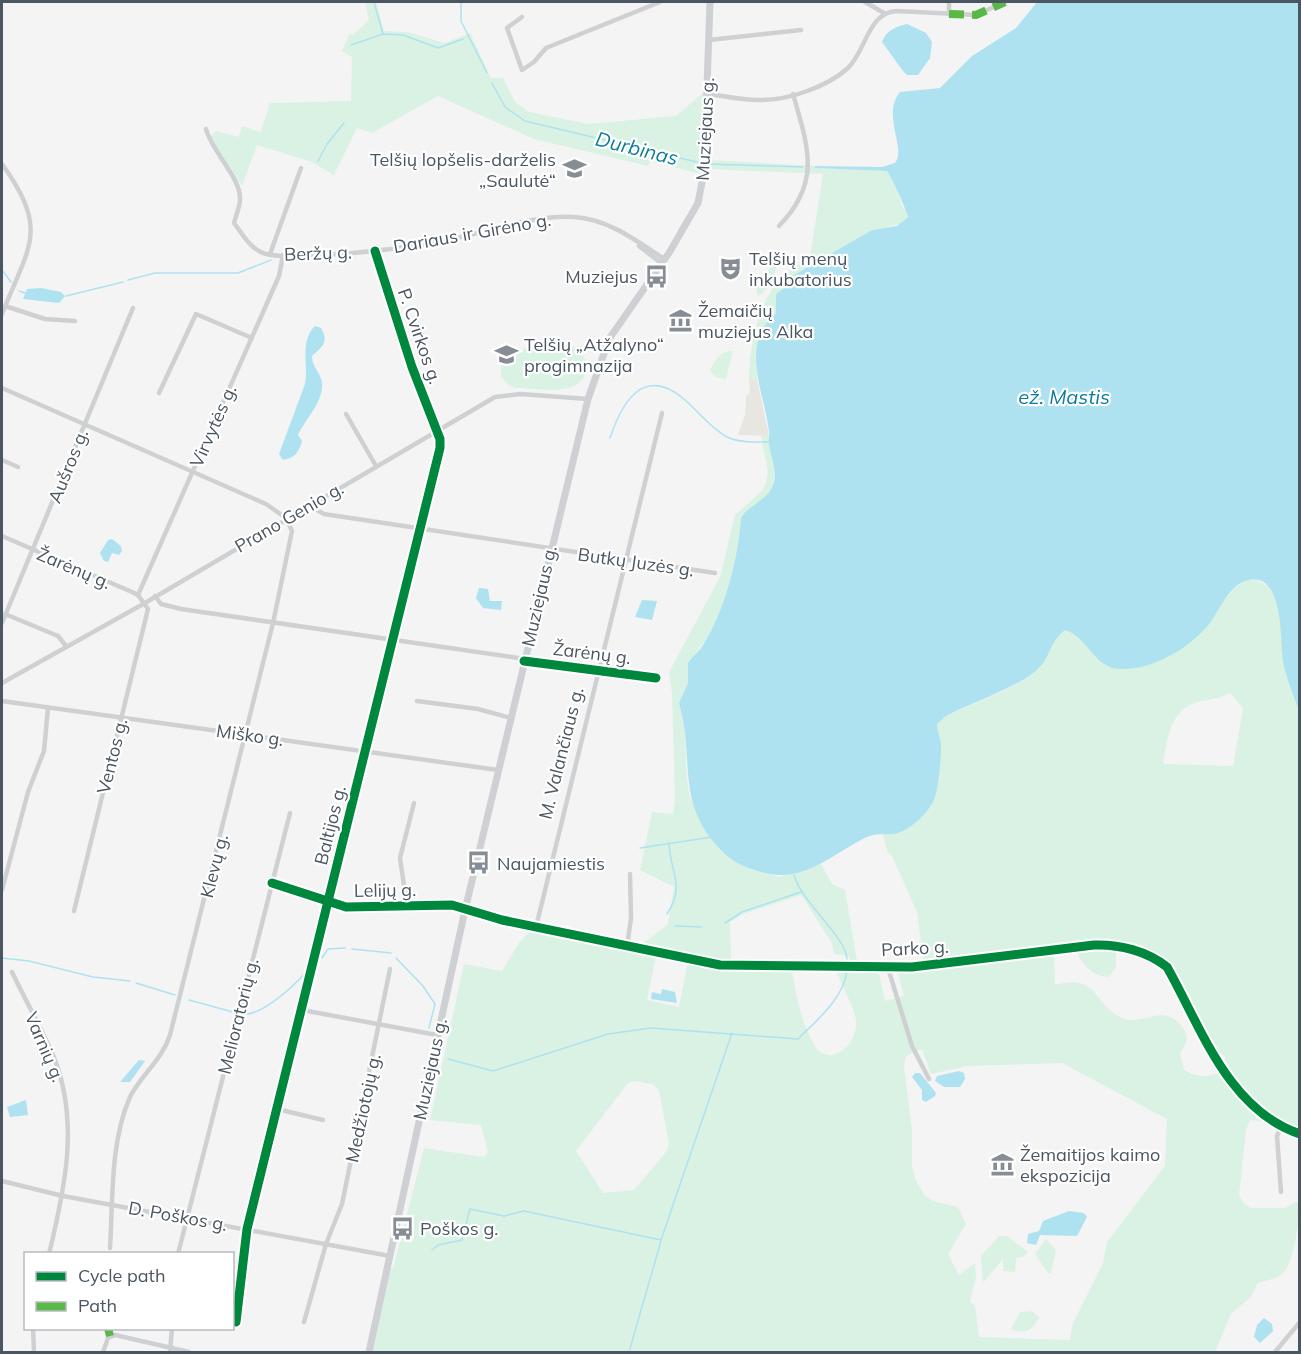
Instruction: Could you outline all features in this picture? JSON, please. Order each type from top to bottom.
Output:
[{"type":"main road","name":"Muziejaus g.","points":[[369,1353],[465,910],[588,399],[609,339],[695,210],[704,172],[710,2]]},
{"type":"street","points":[[522,17],[507,28],[522,70],[534,62],[546,48],[660,2]]},
{"type":"street","points":[[865,2],[884,13],[976,15],[1005,2]]},
{"type":"street","points":[[949,2],[949,14]]},
{"type":"street","points":[[708,94],[760,100],[794,94],[827,82],[848,68],[875,22],[884,13]]},
{"type":"street","points":[[708,40],[801,30]]},
{"type":"street","points":[[779,226],[804,193],[808,179],[803,129],[794,94]]},
{"type":"street","name":"Beržų g.","points":[[206,129],[209,141],[238,188],[240,199],[234,223],[249,243],[270,254],[283,255],[375,250]]},
{"type":"street","points":[[2,164],[26,203],[32,232],[28,250],[2,314]]},
{"type":"street","points":[[270,254],[301,168]]},
{"type":"street","name":"Dariaus ir Girėno g.","points":[[375,250],[565,217],[600,223],[626,234],[663,261]]},
{"type":"street","name":"P. Cvirkos g.","points":[[375,250],[436,430]]},
{"type":"street","name":"Virvytės g.","points":[[138,596],[279,276],[283,255]]},
{"type":"street","points":[[5,306],[45,319],[75,321]]},
{"type":"street","name":"Aušros g.","points":[[2,623],[133,308]]},
{"type":"street","points":[[159,393],[196,314],[252,338]]},
{"type":"street","points":[[2,388],[266,504],[286,518]]},
{"type":"street","name":"Prano Genio g.","points":[[2,683],[145,603],[436,430],[500,395],[520,394],[588,399]]},
{"type":"street","name":"M. Valančiaus g.","points":[[536,927],[662,413]]},
{"type":"street","points":[[346,414],[376,466]]},
{"type":"street","name":"Baltijos g.","points":[[236,1322],[247,1229],[367,751],[440,448],[436,430]]},
{"type":"street","points":[[2,460],[18,467]]},
{"type":"street","name":"Butkų Juzės g.","points":[[313,503],[317,510],[324,514],[714,573]]},
{"type":"street","name":"Klevų g.","points":[[111,1248],[112,1174],[128,1105],[134,1090],[162,1054],[170,1035],[273,623],[292,536],[292,526],[286,518]]},
{"type":"street","name":"Žarėnų g.","points":[[2,536],[138,596],[145,603]]},
{"type":"street","name":"Žarėnų g.","points":[[155,596],[161,604],[172,607],[524,661],[656,678]]},
{"type":"street","name":"Ventos g.","points":[[74,911],[147,619],[148,609],[145,603]]},
{"type":"street","points":[[5,614],[58,636],[66,646]]},
{"type":"street","name":"Miško g.","points":[[2,701],[498,770]]},
{"type":"street","points":[[417,701],[478,709],[511,717]]},
{"type":"street","points":[[2,890],[28,792],[44,751],[48,708]]},
{"type":"street","points":[[408,906],[400,858],[414,803]]},
{"type":"street","name":"Melioratorių g.","points":[[178,1252],[185,1218],[290,813]]},
{"type":"street","points":[[627,947],[631,918],[630,874]]},
{"type":"street","name":"Lelijų g.","points":[[272,883],[353,907],[452,905],[465,910]]},
{"type":"street","name":"Parko g.","points":[[465,910],[627,947],[720,965],[888,968],[964,962],[1094,945],[1111,945],[1153,957],[1167,967],[1232,1085],[1281,1127],[1299,1134]]},
{"type":"street","points":[[888,968],[912,1046],[929,1078]]},
{"type":"street","name":"Medžiotojų g.","points":[[304,1322],[326,1244],[342,1204],[381,1025],[390,969]]},
{"type":"street","name":"Varnių g.","points":[[12,972],[53,1055],[65,1098],[68,1155],[63,1196],[49,1252]]},
{"type":"street","points":[[302,1010],[437,1035]]},
{"type":"street","points":[[277,1109],[323,1120]]},
{"type":"street","points":[[1281,1127],[1277,1136],[1281,1192]]},
{"type":"street","name":"D. Poškos g.","points":[[2,1181],[63,1196],[390,1256]]},
{"type":"street","points":[[1275,1353],[1299,1322]]},
{"type":"street","points":[[33,1330],[34,1353]]},
{"type":"street","points":[[170,1350],[172,1330]]},
{"type":"street","points":[[103,1353],[110,1336],[189,1353]]},
{"type":"green space","points":[[365,2],[376,2],[384,31],[407,32],[445,43],[470,33],[491,78],[503,78],[515,102],[529,112],[588,124],[676,116],[704,92],[701,174],[650,161],[648,166],[534,139],[438,96],[372,133],[357,128],[334,175],[312,162],[257,145],[242,186],[210,137],[216,131],[239,137],[242,126],[261,132],[270,103],[351,101],[352,57],[342,51],[350,33],[353,35],[369,20]]},
{"type":"green space","points":[[709,160],[887,171],[893,177],[902,206],[909,214],[901,224],[872,230],[794,275],[790,285],[776,294],[776,313],[765,326],[759,343],[757,379],[749,379],[756,326],[772,289],[780,279],[810,257],[823,174],[708,169]]},
{"type":"green space","points":[[777,260],[777,265],[771,281],[758,296],[756,289]]},
{"type":"green space","points":[[592,346],[592,349],[579,349],[585,360],[586,371],[576,385],[567,388],[545,390],[515,388],[508,385],[501,376],[501,360],[514,349]]},
{"type":"green space","points":[[733,351],[726,379],[715,377],[710,370],[716,359],[725,352]]},
{"type":"green space","points":[[761,436],[769,436],[774,467],[771,490],[741,518],[736,554],[726,594],[710,632],[689,660],[688,683],[679,703],[684,726],[690,798],[752,869],[779,877],[821,864],[832,884],[845,890],[857,961],[850,962],[849,956],[834,954],[832,943],[801,895],[743,914],[730,922],[731,962],[689,958],[639,947],[668,924],[674,887],[640,870],[652,812],[673,814],[675,800],[672,693],[669,672],[720,577],[735,515],[762,491],[766,483],[768,472]]},
{"type":"green space","points":[[1247,580],[1256,580],[1272,588],[1279,605],[1284,667],[1299,710],[1299,1130],[1287,1124],[1250,1120],[1246,1130],[1239,1195],[1244,1204],[1251,1208],[1285,1208],[1296,1202],[1299,1203],[1293,1252],[1286,1270],[1279,1276],[1258,1283],[1251,1297],[1231,1314],[1215,1352],[372,1352],[389,1269],[393,1269],[424,1148],[484,1157],[488,1152],[481,1125],[430,1120],[464,964],[502,971],[519,943],[532,929],[656,956],[647,1000],[679,1007],[688,962],[720,968],[792,970],[806,1029],[815,1046],[827,1055],[841,1051],[847,1046],[852,1039],[856,1021],[836,969],[878,970],[885,1001],[904,996],[897,970],[1054,954],[1055,985],[1069,982],[1088,986],[1111,1011],[1128,1020],[1168,1016],[1176,1020],[1183,1028],[1187,1038],[1180,1053],[1184,1070],[1206,1076],[1227,1068],[1225,1057],[1213,1046],[1169,964],[1152,954],[1112,942],[1094,942],[924,965],[917,912],[892,856],[887,851],[883,834],[898,831],[913,824],[931,805],[936,793],[940,766],[941,743],[937,724],[946,716],[1009,688],[1031,675],[1043,664],[1055,641],[1065,630],[1074,632],[1107,667],[1226,598],[1235,587]],"holes":[[[1230,693],[1243,708],[1233,766],[1163,764],[1168,736],[1181,711],[1198,702]],[[922,1049],[931,1074],[967,1066],[1062,1063],[1167,1119],[1165,1166],[1107,1242],[1103,1263],[1073,1323],[1070,1340],[979,1337],[975,1305],[970,1302],[976,1277],[975,1263],[959,1275],[948,1254],[966,1224],[958,1207],[933,1201],[925,1196],[916,1181],[912,1166],[912,1129],[904,1066],[906,1056]],[[634,1081],[653,1084],[659,1090],[669,1144],[666,1152],[634,1190],[603,1193],[576,1151],[628,1083]]]},
{"type":"green space","points":[[1094,947],[1116,948],[1116,967],[1109,977],[1098,975],[1088,969],[1076,950]]},
{"type":"green space","points":[[999,1236],[1007,1236],[1028,1252],[1023,1257],[1016,1258],[1015,1272],[1003,1271],[1003,1259],[983,1283],[981,1256]]},
{"type":"green space","points":[[1046,1239],[1056,1250],[1051,1273],[1048,1273],[1035,1254]]},
{"type":"green space","points":[[1032,1311],[1039,1317],[1031,1328],[1024,1331],[1011,1329],[1020,1312]]},
{"type":"sand","points":[[749,379],[757,379],[769,436],[738,435],[745,415],[746,396],[750,393]]},
{"type":"water","name":"ež. Mastis","points":[[1037,2],[1299,2],[1299,710],[1284,667],[1275,598],[1269,587],[1261,581],[1249,580],[1236,586],[1226,597],[1210,623],[1181,649],[1157,662],[1132,669],[1119,669],[1103,663],[1079,638],[1065,630],[1055,640],[1043,663],[1031,675],[946,716],[937,724],[941,750],[935,796],[927,811],[911,826],[893,834],[867,837],[802,872],[774,875],[754,870],[737,863],[726,855],[709,837],[699,818],[692,800],[684,724],[679,703],[688,683],[688,663],[711,631],[724,600],[737,550],[741,518],[766,495],[773,485],[774,470],[769,433],[757,369],[756,354],[759,339],[765,326],[776,313],[776,294],[789,285],[794,275],[872,230],[897,226],[908,217],[887,171],[815,168],[815,166],[882,167],[895,163],[898,149],[893,111],[900,92],[940,88],[972,56],[1016,28]]},
{"type":"water","points":[[907,24],[926,33],[932,42],[930,58],[918,75],[907,75],[882,42],[892,30]]},
{"type":"water","points":[[41,288],[61,292],[65,296],[59,303],[23,299],[27,289]]},
{"type":"water","points":[[315,326],[321,328],[325,337],[322,346],[312,356],[321,378],[322,389],[317,403],[298,435],[302,441],[298,451],[291,458],[283,460],[279,454],[305,384],[307,339]]},
{"type":"water","points":[[112,539],[121,546],[122,551],[119,555],[112,553],[108,562],[104,561],[100,553],[108,540]]},
{"type":"water","points":[[479,588],[488,589],[490,601],[502,601],[501,610],[483,608],[476,598]]},
{"type":"water","points":[[642,600],[657,601],[652,620],[635,617]]},
{"type":"water","points":[[662,989],[675,992],[677,1003],[651,999],[652,992],[661,994]]},
{"type":"water","points":[[139,1060],[145,1061],[130,1082],[120,1082]]},
{"type":"water","points":[[959,1071],[964,1073],[965,1079],[960,1087],[944,1087],[935,1081],[937,1076]]},
{"type":"water","points":[[915,1073],[920,1073],[936,1093],[926,1102],[922,1100],[922,1090],[912,1077]]},
{"type":"water","points":[[26,1100],[28,1115],[10,1117],[7,1107]]},
{"type":"water","points":[[1069,1211],[1084,1213],[1087,1217],[1077,1236],[1040,1235],[1036,1245],[1027,1243],[1028,1234],[1039,1231],[1043,1221]]},
{"type":"water","points":[[1264,1318],[1272,1324],[1273,1331],[1260,1343],[1254,1337],[1257,1325]]},
{"type":"waterway","points":[[374,2],[383,34]]},
{"type":"waterway","name":"Durbinas","points":[[461,2],[461,21],[487,73]]},
{"type":"waterway","points":[[351,45],[383,34],[403,35],[438,48],[463,39]]},
{"type":"waterway","name":"Durbinas","points":[[492,83],[505,107],[525,121],[701,163]]},
{"type":"waterway","points":[[318,161],[327,144],[344,123]]},
{"type":"waterway","name":"Durbinas","points":[[706,164],[803,167]]},
{"type":"waterway","points":[[128,280],[155,273],[238,273],[271,260]]},
{"type":"waterway","points":[[2,270],[11,282]]},
{"type":"waterway","points":[[66,296],[123,282]]},
{"type":"waterway","points":[[19,291],[25,293]]},
{"type":"waterway","points":[[610,438],[628,401],[646,387],[658,386],[670,390],[685,400],[710,425],[727,437],[742,441],[769,442]]},
{"type":"waterway","points":[[640,848],[712,837]]},
{"type":"waterway","points":[[667,914],[673,904],[676,887],[669,843]]},
{"type":"waterway","points":[[794,875],[806,897],[845,950],[847,959]]},
{"type":"waterway","points":[[725,923],[742,912],[801,892]]},
{"type":"waterway","points":[[675,926],[701,927]]},
{"type":"waterway","points":[[322,958],[328,949],[345,948]]},
{"type":"waterway","points":[[352,949],[391,953]]},
{"type":"waterway","points":[[2,958],[29,961],[93,977],[130,981]]},
{"type":"waterway","points":[[396,958],[423,986],[435,1004],[429,1028]]},
{"type":"waterway","points":[[448,1059],[493,1071],[608,1034],[651,1028],[798,1039],[835,1000],[845,981],[847,971]]},
{"type":"waterway","points":[[242,1014],[249,1014],[267,1006],[285,993],[305,973]]},
{"type":"waterway","points":[[136,983],[175,995]]},
{"type":"waterway","points":[[189,1000],[233,1012]]},
{"type":"waterway","points":[[432,1250],[438,1245],[462,1240],[470,1209],[504,1216],[524,1211],[661,1240],[732,1033]]},
{"type":"waterway","points":[[629,1352],[661,1241]]},
{"type":"marked path","points":[[949,14],[976,15],[1005,2]]},
{"type":"marked path","points":[[108,1330],[110,1336]]},
{"type":"cycle path","points":[[236,1322],[247,1229],[440,448],[440,439],[412,367],[375,251]]},
{"type":"cycle path","points":[[524,661],[656,678]]},
{"type":"cycle path","points":[[272,883],[346,907],[452,905],[502,920],[720,965],[912,967],[1094,945],[1132,950],[1151,957],[1167,967],[1205,1040],[1235,1086],[1254,1106],[1275,1122],[1300,1134]]},
{"type":"place","name":"Telšių lopšelis-darželis „Saulutė“","points":[[574,169]]},
{"type":"place","name":"Telšių menų inkubatorius","points":[[731,268]]},
{"type":"place","name":"Muziejus","points":[[656,276]]},
{"type":"place","name":"Žemaičių muziejus Alka","points":[[680,320]]},
{"type":"place","name":"Telšių „Atžalyno“ progimnazija","points":[[506,354]]},
{"type":"place","name":"Naujamiestis","points":[[479,863]]},
{"type":"place","name":"Žemaitijos kaimo ekspozicija","points":[[1002,1164]]},
{"type":"place","name":"Poškos g.","points":[[402,1228]]}]
